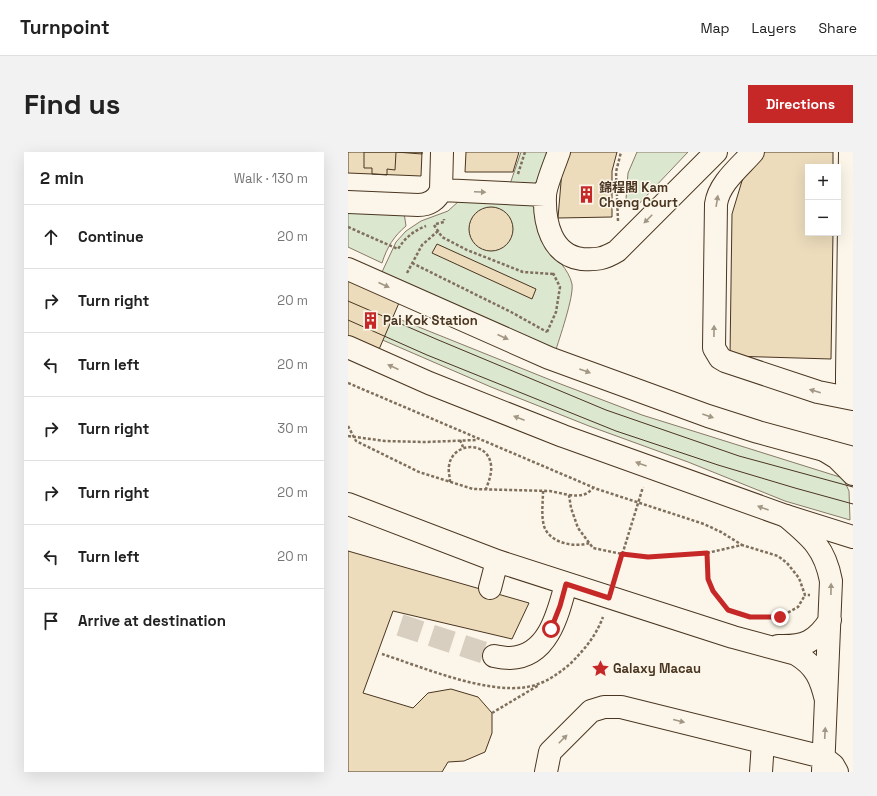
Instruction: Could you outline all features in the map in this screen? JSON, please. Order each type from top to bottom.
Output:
[{"type":"main road","points":[[348,202],[424,205],[434,200],[441,190],[442,152]]},
{"type":"main road","points":[[558,152],[545,195],[547,226],[555,244],[571,255],[592,260],[606,257],[616,251],[716,152]]},
{"type":"main road","points":[[753,152],[717,196],[714,348],[720,358],[725,361],[818,392],[853,399]]},
{"type":"main road","points":[[850,152],[851,234],[847,383],[853,393]]},
{"type":"main road","points":[[441,190],[545,195]]},
{"type":"main road","points":[[348,269],[538,353],[708,416],[758,432],[853,458]]},
{"type":"main road","points":[[348,347],[443,388],[564,436],[786,516],[853,538]]},
{"type":"main road","points":[[824,450],[837,458],[853,474]]},
{"type":"main road","points":[[348,504],[497,561],[763,646],[796,654],[805,659],[819,675],[826,700]]},
{"type":"main road","points":[[546,772],[550,752],[591,712],[604,707],[621,707],[763,742],[828,767],[826,700],[831,581],[829,570],[819,546],[786,516]]},
{"type":"main road","points":[[490,588],[497,561]]},
{"type":"main road","points":[[494,656],[510,658],[523,655],[537,649],[551,629],[560,606],[566,584]]},
{"type":"main road","points":[[763,646],[789,646],[814,640],[820,635],[830,620]]},
{"type":"main road","points":[[761,772],[763,742]]},
{"type":"path","points":[[617,219],[616,172],[621,152]]},
{"type":"path","points":[[348,227],[398,249],[402,242],[416,230],[444,222]]},
{"type":"path","points":[[434,225],[442,237],[467,250],[523,272],[553,274]]},
{"type":"path","points":[[397,290],[422,245],[438,230]]},
{"type":"path","points":[[553,274],[571,255]]},
{"type":"path","points":[[412,263],[511,312],[547,332]]},
{"type":"path","points":[[538,353],[556,312],[560,287],[553,274]]},
{"type":"path","points":[[348,383],[593,488],[704,524],[721,532],[742,545],[778,556],[787,563],[799,578],[805,595],[798,607],[780,617],[750,617],[728,610],[713,591],[708,579],[707,553]]},
{"type":"path","points":[[348,426],[356,441],[419,472],[473,489],[543,491],[580,496],[588,494],[593,488]]},
{"type":"path","points":[[348,436],[385,441],[448,442],[478,440]]},
{"type":"path","points":[[460,440],[463,447]]},
{"type":"path","points":[[450,482],[449,466],[455,453],[463,447],[480,448],[488,454],[491,465],[491,477],[486,489]]},
{"type":"path","points":[[609,598],[649,467]]},
{"type":"path","points":[[543,491],[544,527],[552,538],[565,544],[583,545],[589,543]]},
{"type":"path","points":[[569,495],[571,508],[578,528],[593,548],[622,554],[648,557],[707,553],[742,545]]},
{"type":"path","points":[[805,595],[831,597]]},
{"type":"path","points":[[492,713],[542,682]]},
{"type":"green space","points":[[521,152],[552,152],[540,188],[509,187]]},
{"type":"green space","points":[[637,152],[688,152],[635,208],[626,199],[628,173]]},
{"type":"green space","points":[[459,201],[528,201],[536,210],[551,249],[568,273],[572,284],[569,308],[555,353],[382,272],[396,242],[406,231],[421,221],[448,211]]},
{"type":"green space","points":[[348,204],[403,206],[406,226],[391,242],[382,263],[348,247]]},
{"type":"green space","points":[[359,303],[642,415],[843,478],[849,491],[850,520],[785,501],[688,462],[589,426],[491,387],[348,325]]},
{"type":"building","points":[[348,152],[422,152],[421,176],[348,173]]},
{"type":"building","points":[[364,152],[396,152],[395,170],[387,169],[387,175],[372,174],[372,168],[364,168]]},
{"type":"building","points":[[396,152],[422,152],[422,154]]},
{"type":"building","points":[[466,152],[519,152],[513,172],[465,172]]},
{"type":"building","name":"錦程閣 Kam Cheng Court","points":[[568,152],[617,152],[612,171],[612,217],[558,218],[562,170]]},
{"type":"building","points":[[762,152],[833,152],[833,164],[805,164],[805,236],[833,236],[831,359],[730,356],[732,214],[745,171]]},
{"type":"building","points":[[495,207],[507,213],[512,221],[512,237],[507,245],[499,250],[487,251],[475,245],[470,237],[469,225],[475,213],[483,208]]},
{"type":"building","points":[[437,244],[536,289],[532,299],[432,253]]},
{"type":"building","name":"Pai Kok Station","points":[[348,265],[405,289],[374,361],[348,350]]},
{"type":"building","points":[[348,551],[529,603],[512,639],[393,611],[363,693],[413,708],[428,693],[451,689],[478,697],[492,713],[492,733],[485,752],[464,761],[448,762],[442,772],[348,772]]},
{"type":"tunnel","points":[[400,625],[494,656]]},
{"type":"tram line","points":[[348,301],[606,410],[739,456],[853,487]]},
{"type":"tram line","points":[[348,320],[427,355],[616,431],[718,465],[853,504]]},
{"type":"place","name":"錦程閣 Kam Cheng Court","points":[[586,194]]},
{"type":"place","name":"Pai Kok Station","points":[[370,320]]},
{"type":"place","name":"Galaxy Macau","points":[[600,668]]},
{"type":"route","points":[[551,629],[560,606],[566,584],[609,598],[622,554],[648,557],[707,553],[708,579],[713,591],[728,610],[750,617],[780,617]]}]
